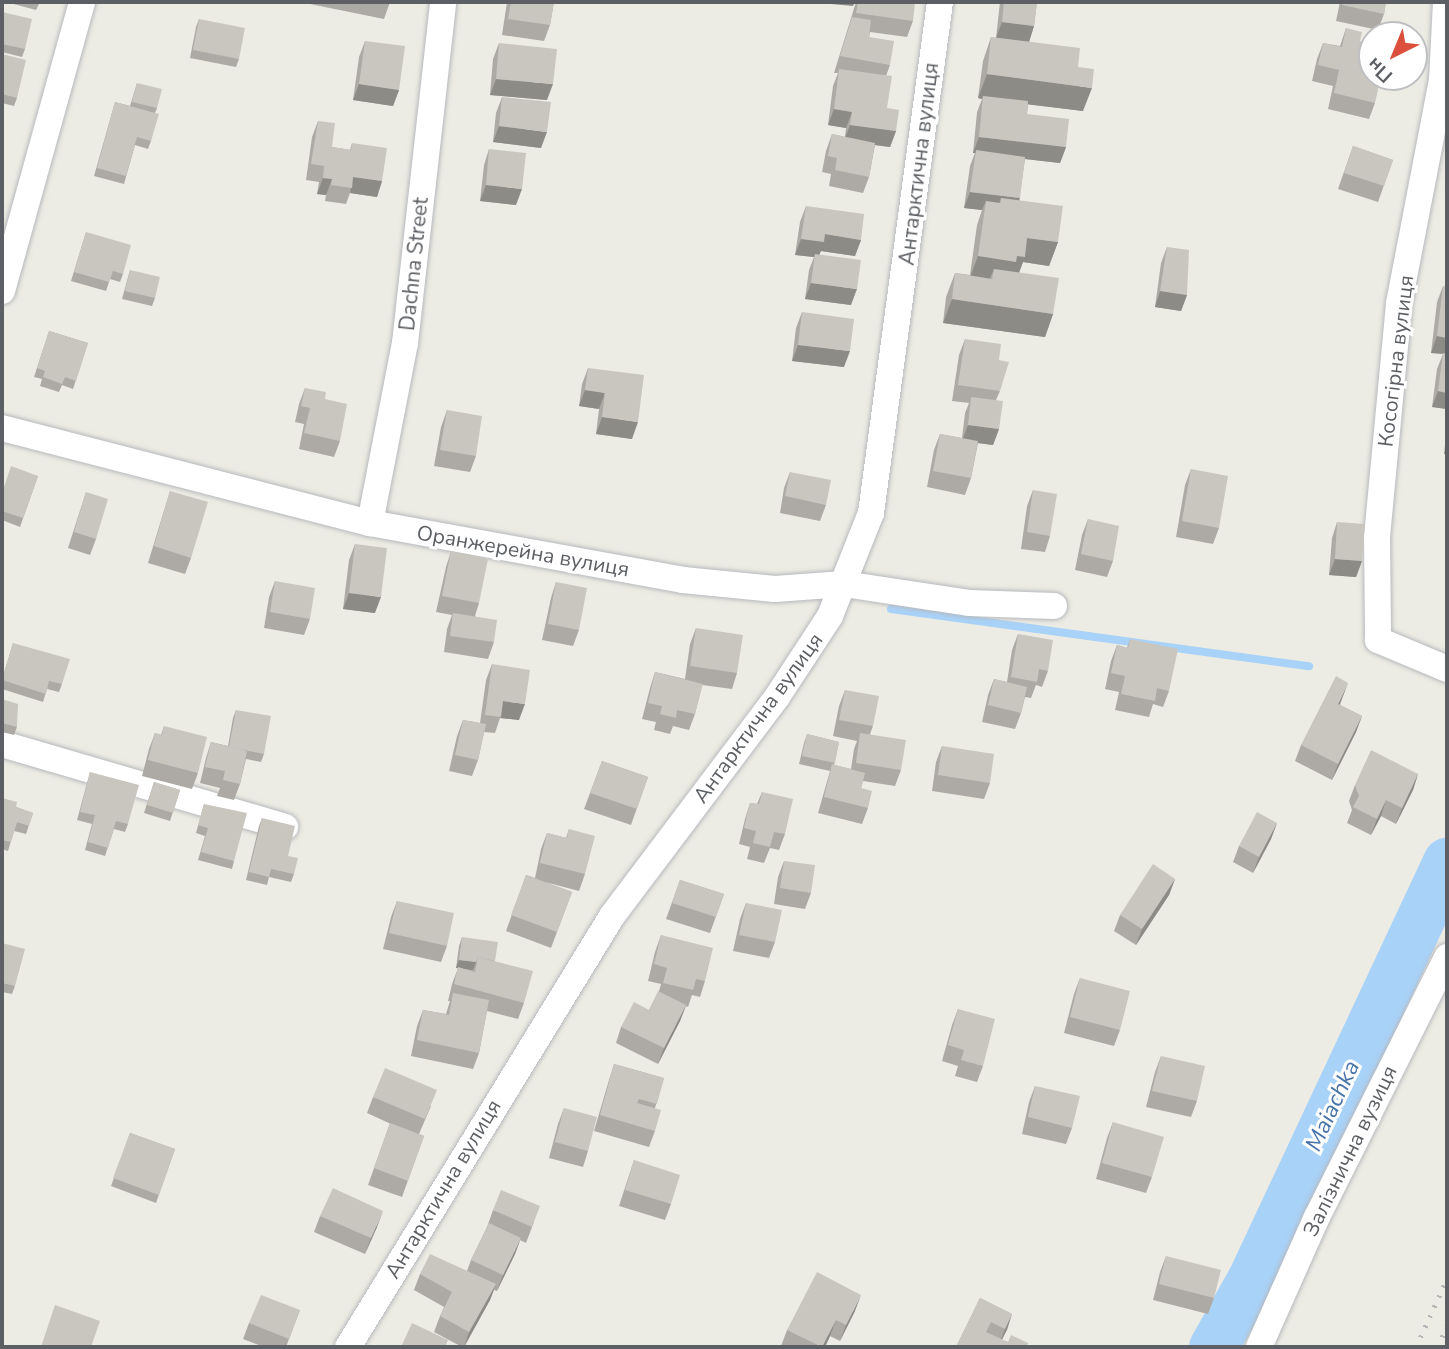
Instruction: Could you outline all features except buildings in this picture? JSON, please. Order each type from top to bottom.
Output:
[{"type":"street","points":[[2,291],[82,2]]},
{"type":"street","name":"Dachna Street","points":[[370,523],[405,343],[443,2]]},
{"type":"street","name":"Антарктична вулиця","points":[[348,1347],[612,916],[776,697],[830,616],[871,513],[940,2]]},
{"type":"street","name":"Косогірна вулиця","points":[[1447,2],[1442,80],[1399,304],[1377,537],[1378,640],[1447,669]]},
{"type":"street","name":"Оранжерейна вулиця","points":[[2,428],[370,523],[683,580],[775,589],[844,584],[969,603],[1055,606]]},
{"type":"street","points":[[2,744],[285,827]]},
{"type":"street","name":"Залізнична вузиця","points":[[1259,1347],[1317,1217],[1447,957]]},
{"type":"waterway","points":[[891,609],[1309,666]]},
{"type":"waterway","name":"Maiachka","points":[[1213,1347],[1252,1278],[1447,861]]},
{"type":"railway","points":[[1416,1347],[1447,1279]]},
{"type":"railway","points":[[1438,1347],[1447,1326]]}]
